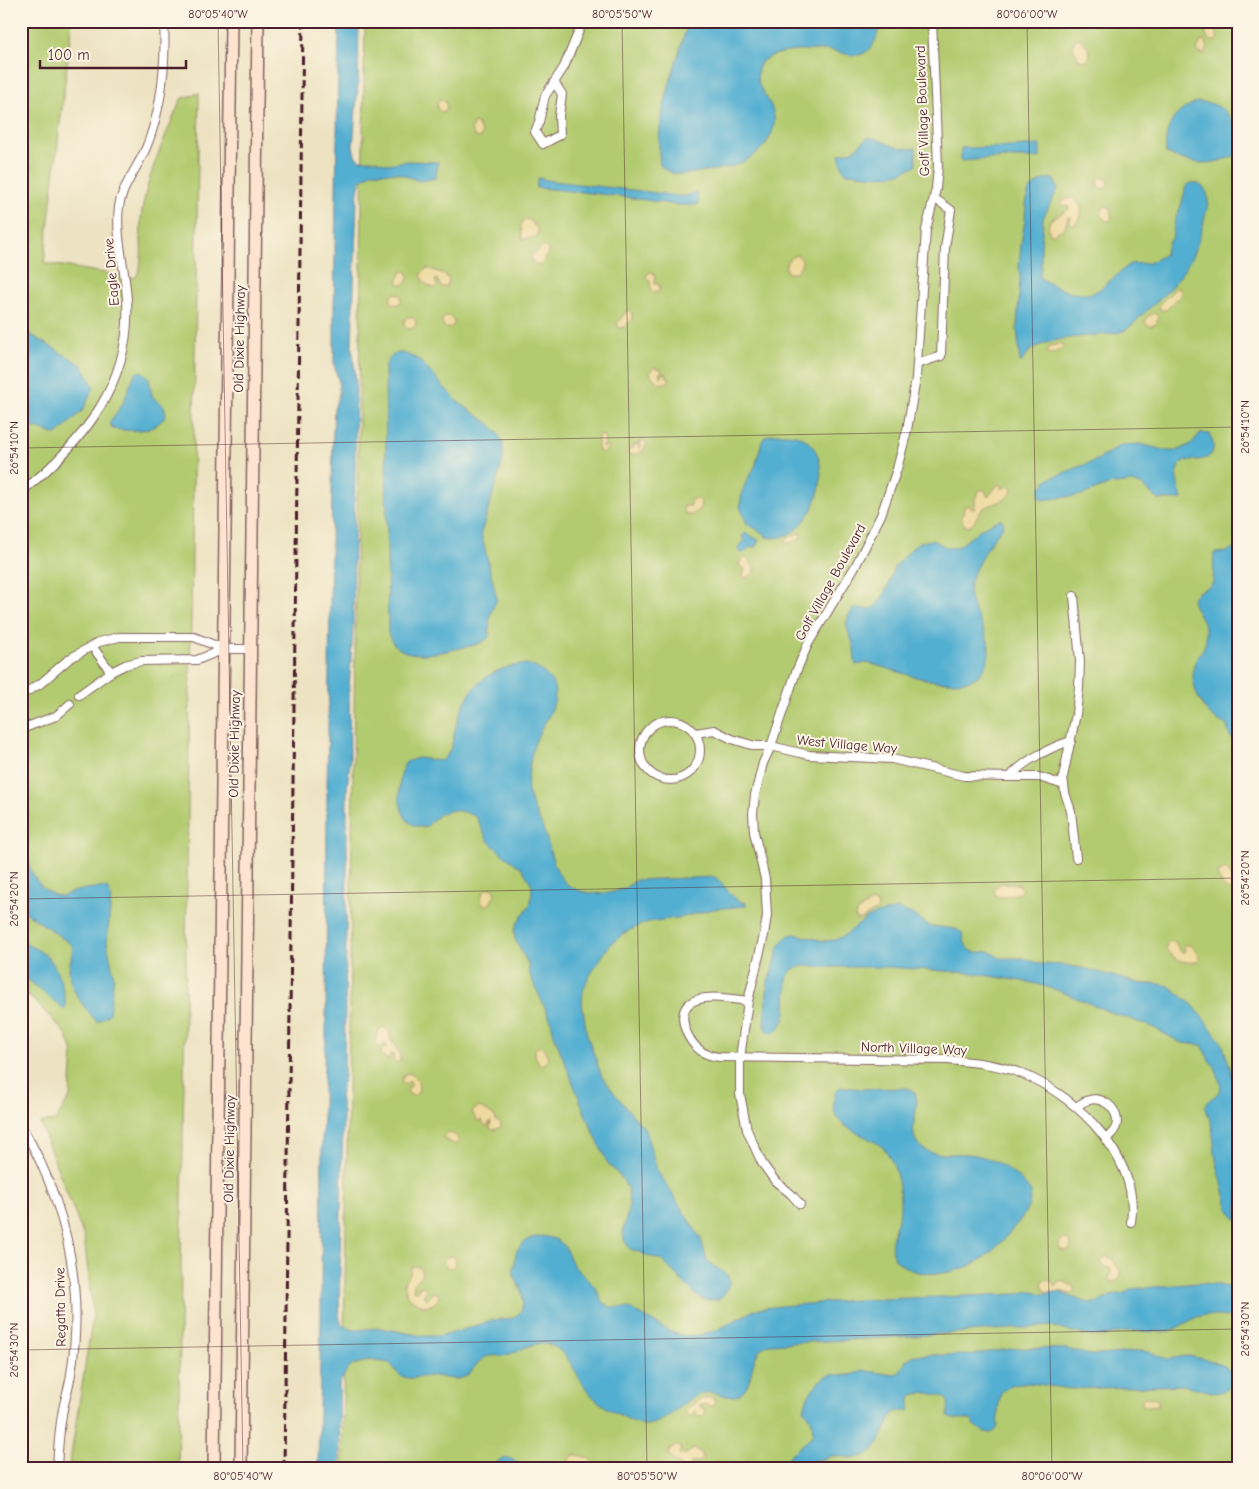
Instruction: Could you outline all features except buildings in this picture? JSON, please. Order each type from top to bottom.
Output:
[{"type":"main road","name":"Old Dixie Highway","points":[[214,1468],[231,21]]},
{"type":"main road","name":"Old Dixie Highway","points":[[241,1468],[258,21]]},
{"type":"street","name":"Eagle Drive","points":[[21,492],[55,462],[91,421],[106,400],[118,370],[128,316],[119,207],[146,146],[157,111],[164,55],[164,21]]},
{"type":"street","points":[[554,82],[562,94],[559,116],[560,135],[543,144],[535,132],[545,96],[554,82],[564,67],[583,21]]},
{"type":"street","name":"Golf Village Boulevard","points":[[800,1204],[775,1181],[762,1163],[752,1143],[742,1109],[739,1072],[740,1058],[748,1001],[764,935],[767,903],[765,879],[754,832],[753,813],[755,795],[762,764],[771,746],[796,672],[808,644],[856,565],[881,515],[897,469],[907,430],[918,364],[926,230],[934,198],[938,166],[932,21]]},
{"type":"street","points":[[918,364],[941,356],[945,248],[952,210],[934,198]]},
{"type":"street","points":[[1074,596],[1080,661],[1080,688],[1064,769],[1064,785],[1070,810],[1076,858]]},
{"type":"street","points":[[21,695],[40,684],[69,659],[99,642],[119,637],[194,636],[224,649]]},
{"type":"street","points":[[92,646],[111,672]]},
{"type":"street","points":[[79,695],[111,672],[125,665],[141,661],[197,660],[224,649],[250,649]]},
{"type":"street","points":[[21,718],[23,729],[56,716],[70,704]]},
{"type":"street","points":[[664,720],[676,720],[687,725],[696,734],[700,744],[700,756],[696,767],[687,776],[676,780],[664,780],[653,775],[644,767],[640,756],[640,744],[645,733],[653,725],[664,720]]},
{"type":"street","name":"West Village Way","points":[[696,734],[714,730],[732,739],[755,746],[771,746],[809,755],[892,759],[964,776],[1039,777],[1064,785]]},
{"type":"street","points":[[1010,777],[1016,770],[1040,754],[1071,741]]},
{"type":"street","points":[[740,1058],[719,1057],[700,1050],[695,1046],[688,1034],[683,1015],[690,1003],[697,1000],[725,998],[748,1001]]},
{"type":"street","name":"North Village Way","points":[[740,1058],[947,1060],[1001,1067],[1023,1074],[1044,1084],[1077,1107],[1106,1140],[1124,1174],[1131,1196],[1131,1222]]},
{"type":"street","points":[[1077,1107],[1088,1098],[1096,1098],[1102,1100],[1112,1109],[1116,1115],[1117,1123],[1115,1130],[1106,1140]]},
{"type":"street","name":"Regatta Drive","points":[[21,1125],[39,1158],[60,1212],[68,1237],[73,1263],[75,1298],[74,1352],[61,1421],[57,1468]]},
{"type":"green space","points":[[21,21],[72,21],[44,263],[135,278],[141,257],[143,203],[152,172],[181,99],[199,93],[178,1468],[69,1468],[93,1315],[84,1237],[40,1123],[55,1121],[70,1097],[73,1052],[66,1034],[35,1001],[21,991],[21,423],[57,435],[42,342],[21,329]]},
{"type":"green space","points":[[365,21],[1238,21],[1238,1468],[342,1468]]},
{"type":"sand","points":[[1212,28],[1214,30],[1218,37],[1216,41],[1211,41],[1206,36],[1208,29]]},
{"type":"sand","points":[[1078,38],[1085,43],[1089,51],[1090,56],[1086,61],[1079,60],[1073,47],[1074,41]]},
{"type":"sand","points":[[1202,40],[1205,40],[1207,46],[1207,51],[1204,54],[1199,53],[1197,49]]},
{"type":"sand","points":[[438,100],[445,101],[447,107],[445,111],[441,112],[437,108]]},
{"type":"sand","points":[[474,123],[477,124],[482,133],[480,138],[475,137],[471,130]]},
{"type":"sand","points":[[1103,177],[1109,183],[1103,189],[1097,183]]},
{"type":"sand","points":[[1072,198],[1081,207],[1081,216],[1072,225],[1070,224],[1071,217],[1068,217],[1065,227],[1054,234],[1050,234],[1048,227],[1050,220],[1069,209],[1068,206],[1062,206],[1061,203]]},
{"type":"sand","points":[[1104,206],[1108,206],[1111,210],[1112,218],[1109,221],[1105,221],[1101,213]]},
{"type":"sand","points":[[525,219],[530,220],[538,230],[535,238],[522,239],[521,224]]},
{"type":"sand","points":[[544,246],[548,249],[548,255],[540,266],[534,264],[531,259],[532,255]]},
{"type":"sand","points":[[798,255],[802,260],[801,265],[795,273],[788,273],[786,270],[787,261]]},
{"type":"sand","points":[[427,268],[446,275],[449,281],[446,287],[441,287],[437,279],[435,280],[437,286],[435,288],[425,283],[421,274]]},
{"type":"sand","points":[[402,271],[407,272],[409,276],[406,283],[402,285],[397,282]]},
{"type":"sand","points":[[649,272],[652,272],[655,276],[654,284],[659,284],[660,289],[658,292],[654,293],[651,290],[650,281],[646,277]]},
{"type":"sand","points":[[1176,288],[1181,289],[1181,295],[1166,310],[1160,310],[1159,305]]},
{"type":"sand","points":[[396,293],[402,299],[396,305],[390,299]]},
{"type":"sand","points":[[628,310],[632,313],[632,320],[624,327],[619,328],[617,323]]},
{"type":"sand","points":[[1154,313],[1158,316],[1157,323],[1152,326],[1147,325],[1145,322],[1148,316]]},
{"type":"sand","points":[[448,316],[454,322],[448,328],[442,322]]},
{"type":"sand","points":[[412,317],[415,318],[415,328],[408,329],[405,328],[404,321],[405,318]]},
{"type":"sand","points":[[1061,343],[1063,347],[1055,353],[1050,354],[1047,352],[1050,346]]},
{"type":"sand","points":[[653,367],[661,369],[662,372],[659,373],[660,378],[663,373],[667,374],[666,377],[670,378],[668,382],[660,383],[655,380],[650,373]]},
{"type":"sand","points":[[601,435],[604,436],[605,441],[602,447],[604,448],[606,445],[608,448],[603,453],[598,448],[598,438]]},
{"type":"sand","points":[[644,440],[647,443],[643,451],[635,455],[628,454],[629,449],[631,447],[633,450],[636,444],[641,448],[640,442]]},
{"type":"sand","points":[[998,484],[1002,485],[1002,489],[1007,486],[1012,488],[1009,496],[981,510],[974,522],[965,526],[962,520],[964,507],[969,505],[972,509],[975,509],[975,499],[978,491],[984,489],[988,497]]},
{"type":"sand","points":[[697,498],[701,502],[700,508],[692,515],[686,515],[683,510],[684,506],[691,506],[690,500]]},
{"type":"sand","points":[[798,533],[801,534],[800,539],[786,543],[786,539]]},
{"type":"sand","points":[[746,557],[754,571],[746,578],[743,576],[745,569],[739,564]]},
{"type":"sand","points":[[1225,869],[1229,872],[1234,885],[1230,890],[1225,888],[1218,878],[1218,873]]},
{"type":"sand","points":[[1003,883],[1018,884],[1022,890],[1020,893],[1004,897],[995,895],[994,890],[997,885]]},
{"type":"sand","points":[[488,888],[494,889],[495,894],[490,904],[485,905],[482,904],[481,897]]},
{"type":"sand","points":[[874,902],[878,905],[877,910],[860,920],[856,920],[855,916],[858,911]]},
{"type":"sand","points":[[1168,941],[1175,942],[1183,953],[1185,952],[1184,945],[1191,945],[1199,958],[1191,962],[1177,959],[1166,949]]},
{"type":"sand","points":[[384,1027],[389,1031],[391,1040],[400,1053],[400,1061],[397,1063],[394,1062],[393,1054],[391,1054],[388,1060],[381,1055],[381,1050],[387,1047],[386,1044],[381,1047],[376,1046],[378,1032]]},
{"type":"sand","points":[[540,1046],[548,1057],[544,1065],[539,1064],[535,1055],[535,1049]]},
{"type":"sand","points":[[408,1073],[418,1080],[419,1091],[414,1096],[410,1095],[407,1090],[411,1086],[411,1082],[409,1081],[406,1085],[401,1081],[404,1075]]},
{"type":"sand","points":[[478,1107],[495,1116],[496,1121],[500,1123],[501,1127],[493,1130],[490,1128],[490,1121],[487,1127],[481,1120],[477,1121],[472,1112]]},
{"type":"sand","points":[[450,1132],[459,1140],[455,1144],[443,1138]]},
{"type":"sand","points":[[1067,1239],[1070,1240],[1070,1250],[1063,1251],[1060,1250],[1059,1243],[1060,1240]]},
{"type":"sand","points":[[448,1256],[452,1256],[456,1262],[452,1268],[448,1268],[444,1264],[444,1260]]},
{"type":"sand","points":[[1105,1257],[1111,1258],[1120,1270],[1121,1277],[1117,1281],[1112,1282],[1109,1280],[1111,1269],[1103,1266],[1101,1262]]},
{"type":"sand","points":[[413,1266],[419,1267],[421,1276],[414,1284],[413,1290],[417,1291],[419,1287],[425,1286],[426,1291],[423,1296],[426,1299],[432,1292],[438,1293],[439,1298],[432,1305],[423,1306],[407,1296],[404,1282]]},
{"type":"sand","points":[[1048,1279],[1052,1281],[1055,1287],[1058,1281],[1063,1281],[1074,1287],[1074,1291],[1071,1294],[1060,1291],[1047,1293],[1042,1286],[1043,1281]]},
{"type":"sand","points":[[710,1397],[715,1399],[714,1406],[705,1404],[699,1406],[705,1410],[705,1415],[698,1417],[695,1410],[692,1416],[686,1415],[688,1408],[700,1400]]},
{"type":"sand","points":[[1144,1397],[1158,1398],[1158,1405],[1144,1406],[1141,1401]]},
{"type":"sand","points":[[675,1446],[681,1448],[679,1455],[687,1454],[695,1449],[701,1453],[703,1459],[699,1462],[692,1461],[688,1468],[683,1468],[669,1455],[669,1451]]},
{"type":"sand","points":[[575,1455],[591,1459],[592,1464],[586,1467],[581,1463],[576,1467],[573,1463],[571,1465],[572,1468],[565,1468],[570,1458]]},
{"type":"water","points":[[339,21],[359,21],[358,84],[353,146],[355,155],[359,160],[376,160],[387,164],[407,161],[438,162],[436,178],[419,181],[398,173],[373,172],[360,181],[357,198],[352,346],[356,382],[353,628],[349,689],[350,761],[347,789],[344,1076],[340,1096],[343,1113],[339,1317],[342,1325],[353,1330],[381,1328],[423,1336],[438,1336],[492,1320],[514,1318],[521,1311],[523,1301],[522,1293],[513,1273],[516,1252],[522,1244],[531,1238],[543,1236],[555,1239],[564,1245],[573,1265],[595,1287],[603,1302],[610,1307],[629,1308],[667,1330],[687,1336],[699,1335],[719,1329],[756,1309],[781,1306],[856,1300],[1018,1294],[1029,1291],[1041,1294],[1059,1292],[1092,1303],[1099,1302],[1113,1295],[1125,1293],[1130,1289],[1198,1283],[1228,1287],[1238,1286],[1238,1318],[1205,1315],[1197,1317],[1169,1332],[1129,1331],[1103,1336],[1091,1336],[1052,1326],[770,1344],[758,1352],[749,1381],[741,1393],[733,1396],[714,1393],[696,1395],[662,1420],[654,1424],[645,1425],[629,1420],[600,1403],[583,1385],[566,1356],[554,1347],[546,1344],[534,1344],[511,1354],[487,1357],[481,1360],[469,1374],[458,1379],[432,1376],[408,1378],[400,1375],[389,1363],[370,1360],[353,1365],[347,1370],[339,1384],[340,1468],[318,1468],[322,1141],[326,1040],[327,790],[333,430],[334,409],[339,394],[339,382],[334,365],[334,311]]},
{"type":"water","points":[[688,21],[881,21],[872,46],[861,54],[851,55],[830,50],[800,51],[777,54],[762,61],[757,74],[757,80],[771,106],[774,117],[774,127],[765,145],[757,153],[739,164],[722,169],[678,174],[668,172],[660,165],[660,128],[667,92]]},
{"type":"water","points":[[1197,102],[1218,106],[1232,120],[1238,134],[1238,154],[1219,161],[1202,163],[1185,160],[1166,153],[1167,135],[1172,121],[1182,111]]},
{"type":"water","points":[[867,138],[877,139],[900,148],[916,148],[916,165],[898,173],[882,176],[847,173],[843,170],[839,154],[853,151]]},
{"type":"water","points":[[1040,145],[1040,158],[961,161],[961,148]]},
{"type":"water","points":[[538,178],[678,196],[686,196],[696,192],[699,204],[678,205],[610,195],[536,188]]},
{"type":"water","points":[[1049,178],[1054,180],[1058,189],[1043,218],[1039,277],[1071,293],[1093,293],[1130,264],[1149,263],[1164,255],[1172,239],[1175,220],[1186,186],[1195,183],[1204,188],[1208,196],[1207,206],[1196,248],[1183,272],[1165,293],[1130,327],[1120,332],[1048,343],[1028,353],[1020,362],[1017,327],[1019,267],[1026,204],[1029,190],[1039,182]]},
{"type":"water","points":[[21,329],[82,365],[94,387],[83,410],[57,435],[21,423]]},
{"type":"water","points":[[396,353],[403,353],[418,359],[458,402],[490,424],[499,435],[503,444],[503,460],[481,533],[497,599],[490,615],[489,637],[476,645],[430,654],[409,653],[400,649],[393,643],[388,633],[385,366]]},
{"type":"water","points":[[142,371],[149,378],[152,396],[164,406],[166,414],[156,425],[143,430],[113,429],[109,423],[123,403],[135,373]]},
{"type":"water","points":[[1200,433],[1209,434],[1213,449],[1211,455],[1207,458],[1185,461],[1178,468],[1177,480],[1182,499],[1159,500],[1141,485],[1132,482],[1108,485],[1082,495],[1043,500],[1040,498],[1040,489],[1048,479],[1097,460],[1121,445],[1140,444],[1174,451],[1192,443]]},
{"type":"water","points":[[773,434],[800,436],[814,449],[820,464],[820,482],[816,500],[808,516],[796,529],[782,537],[766,537],[765,534],[747,524],[740,507],[742,492],[755,467],[762,441],[766,436]]},
{"type":"water","points":[[1001,519],[1004,523],[1002,528],[981,558],[972,577],[969,591],[971,601],[984,630],[989,650],[988,660],[980,674],[972,679],[949,682],[918,678],[867,663],[856,665],[853,644],[847,627],[847,619],[853,609],[871,609],[878,604],[887,589],[894,568],[912,548],[919,542],[933,540],[946,547],[953,548],[961,545],[982,528]]},
{"type":"water","points":[[745,533],[759,540],[756,547],[750,547],[744,553],[741,553],[737,548],[744,542],[742,536]]},
{"type":"water","points":[[1233,548],[1237,558],[1235,561],[1238,571],[1238,744],[1229,735],[1227,726],[1214,718],[1204,707],[1196,692],[1193,676],[1195,662],[1206,642],[1206,631],[1192,599],[1197,593],[1213,583],[1214,553],[1227,552]]},
{"type":"water","points":[[527,664],[537,668],[546,675],[555,689],[553,707],[538,735],[533,749],[528,777],[528,792],[544,831],[554,863],[563,880],[575,889],[590,893],[606,893],[620,890],[636,880],[715,877],[733,896],[746,903],[746,906],[713,909],[683,917],[649,922],[623,934],[609,946],[588,978],[583,991],[582,1003],[587,1035],[602,1077],[645,1129],[657,1170],[701,1239],[707,1261],[727,1275],[730,1281],[725,1293],[719,1299],[702,1299],[661,1260],[630,1249],[624,1240],[623,1232],[629,1205],[628,1190],[623,1180],[607,1162],[584,1111],[554,1035],[551,1021],[529,973],[528,964],[515,939],[514,932],[517,924],[531,903],[532,885],[522,868],[488,841],[476,817],[460,811],[449,811],[439,815],[427,826],[422,827],[413,825],[406,819],[402,810],[399,790],[400,779],[406,762],[418,758],[441,761],[450,750],[460,713],[472,690],[480,682],[500,670]]},
{"type":"water","points":[[21,790],[27,815],[29,865],[39,884],[50,893],[62,896],[81,890],[107,888],[111,897],[107,943],[114,976],[109,1014],[97,1022],[78,998],[71,984],[69,969],[72,945],[21,909]]},
{"type":"water","points":[[897,909],[912,914],[930,926],[956,929],[962,933],[965,944],[973,952],[989,951],[1000,958],[1023,958],[1041,964],[1087,969],[1141,984],[1161,984],[1169,986],[1193,1005],[1222,1043],[1231,1070],[1238,1111],[1238,1220],[1229,1210],[1216,1160],[1212,1127],[1205,1106],[1220,1090],[1221,1086],[1215,1067],[1209,1060],[1202,1045],[1182,1043],[1150,1026],[1112,1013],[1057,990],[1033,983],[972,973],[888,967],[821,967],[806,965],[793,969],[787,980],[784,1020],[778,1030],[773,1033],[767,1032],[764,1024],[768,980],[782,941],[789,935],[795,934],[824,941],[835,940],[844,936],[867,918]]},
{"type":"water","points":[[21,941],[43,953],[52,962],[65,998],[65,1010],[21,974]]},
{"type":"water","points":[[842,1087],[861,1089],[907,1088],[914,1092],[917,1098],[913,1132],[916,1141],[922,1148],[938,1154],[967,1154],[986,1158],[995,1161],[1019,1178],[1031,1192],[1031,1198],[1025,1213],[996,1248],[969,1266],[943,1273],[930,1274],[918,1272],[896,1260],[891,1249],[900,1209],[900,1194],[896,1171],[886,1151],[871,1139],[844,1125],[837,1118],[834,1109],[834,1098],[836,1091]]},
{"type":"water","points":[[1018,1348],[1067,1349],[1090,1355],[1141,1351],[1150,1352],[1167,1359],[1187,1356],[1225,1366],[1232,1374],[1232,1382],[1227,1390],[1216,1393],[1184,1385],[1071,1389],[1030,1383],[1012,1385],[1001,1392],[998,1409],[998,1427],[991,1433],[976,1427],[971,1420],[948,1417],[948,1401],[945,1398],[930,1393],[918,1394],[910,1397],[909,1411],[894,1413],[880,1441],[870,1453],[854,1458],[830,1456],[807,1462],[804,1464],[804,1468],[780,1468],[787,1458],[810,1438],[813,1433],[811,1420],[804,1411],[805,1405],[813,1389],[826,1377],[855,1374],[861,1370],[894,1375],[900,1372],[906,1360],[915,1355],[967,1355]]},
{"type":"water","points":[[508,1458],[517,1462],[521,1468],[496,1468],[498,1461]]},
{"type":"railway","points":[[284,1468],[303,21]]}]
